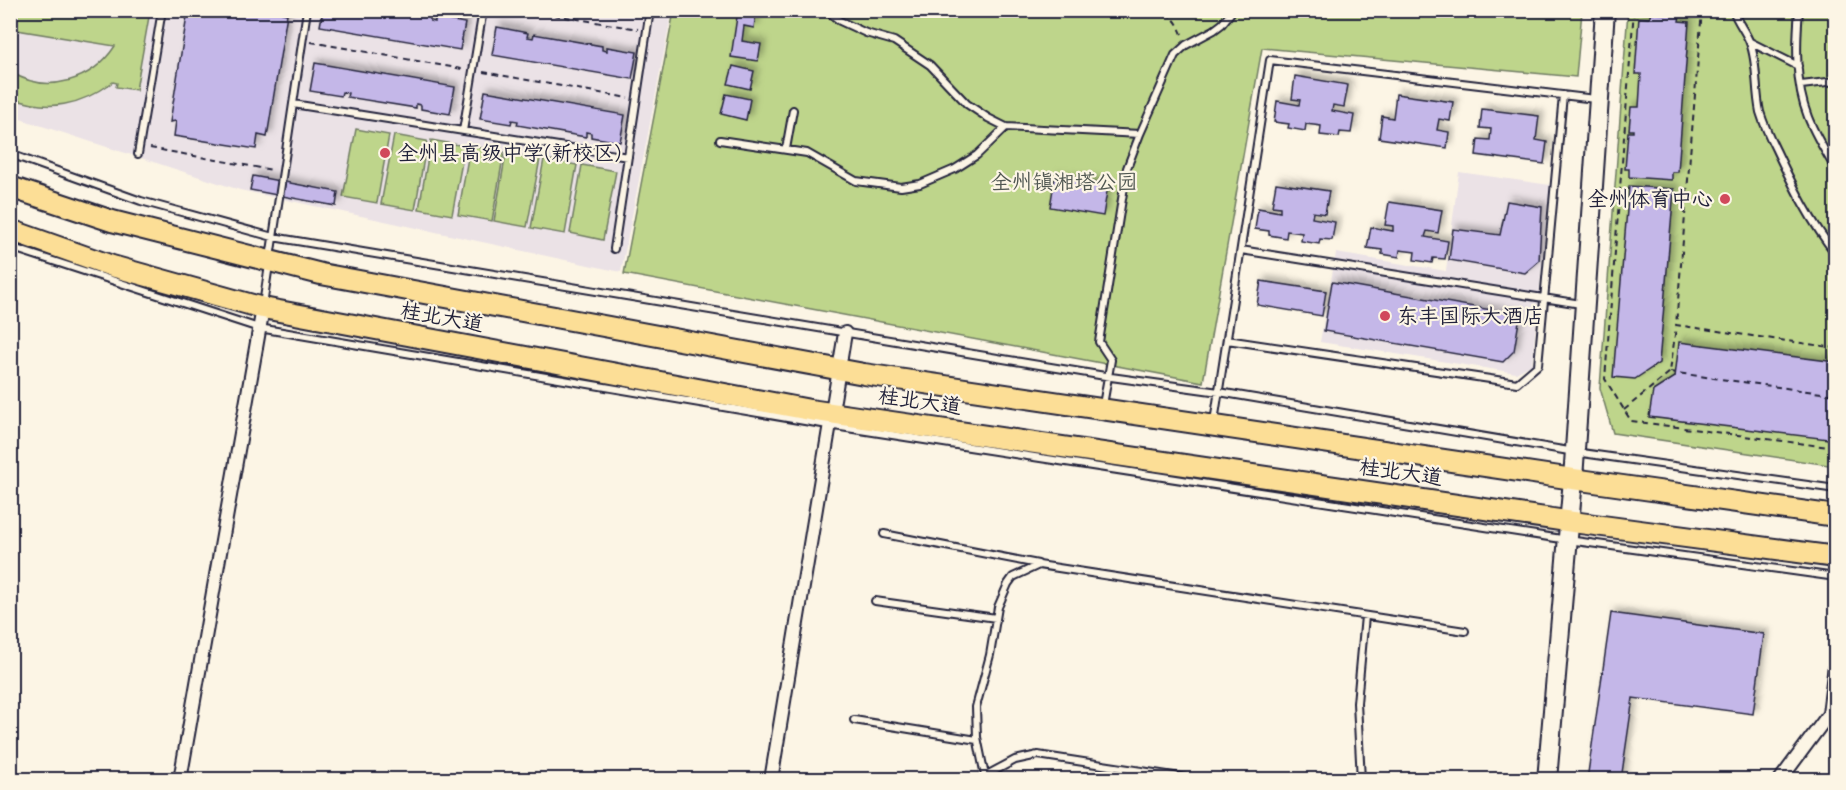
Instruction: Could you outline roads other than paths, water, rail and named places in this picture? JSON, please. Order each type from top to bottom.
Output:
[{"type":"main road","points":[[1547,780],[1573,479],[1605,10]]},
{"type":"main road","name":"桂北大道","points":[[10,187],[111,221],[321,274],[838,369],[1836,516]]},
{"type":"main road","name":"桂北大道","points":[[10,230],[112,266],[263,308],[829,419],[1569,531],[1836,557]]},
{"type":"street","points":[[180,780],[263,308]]},
{"type":"street","points":[[771,780],[845,333]]},
{"type":"street","points":[[1780,780],[1828,714],[1836,657]]},
{"type":"lane","points":[[138,154],[162,10]]},
{"type":"lane","points":[[263,308],[307,10]]},
{"type":"lane","points":[[463,131],[483,10]]},
{"type":"lane","points":[[614,249],[650,10]]},
{"type":"lane","points":[[826,10],[840,21],[866,33],[894,41],[930,65],[967,104],[1006,127],[1140,134]]},
{"type":"lane","points":[[1102,409],[1111,360],[1099,342],[1127,168],[1175,55],[1186,45],[1222,24],[1233,10]]},
{"type":"lane","points":[[1733,10],[1750,42],[1761,114],[1769,134],[1792,183],[1824,240],[1836,254]]},
{"type":"lane","points":[[1799,10],[1798,66],[1807,115],[1836,170]]},
{"type":"lane","points":[[1750,42],[1798,66]]},
{"type":"lane","points":[[1214,426],[1270,60],[1599,99]]},
{"type":"lane","points":[[1801,85],[1836,81]]},
{"type":"lane","points":[[1227,340],[1517,383],[1538,365],[1563,95]]},
{"type":"lane","points":[[293,104],[628,157]]},
{"type":"lane","points":[[786,150],[793,110]]},
{"type":"lane","points":[[720,140],[807,153],[856,181],[901,187],[920,184],[955,169],[977,155],[1006,127]]},
{"type":"lane","points":[[10,154],[141,201],[273,237],[1108,377],[1219,392],[1575,452],[1836,489]]},
{"type":"lane","points":[[10,247],[260,328],[829,419]]},
{"type":"lane","points":[[1240,250],[1585,305]]},
{"type":"lane","points":[[1569,531],[1836,577]]},
{"type":"lane","points":[[884,534],[1039,565],[1465,631]]},
{"type":"lane","points":[[1039,565],[1022,572],[1008,584],[1002,595],[996,618],[990,655],[976,701],[978,740],[984,778],[1015,760],[1038,755],[1200,780]]},
{"type":"lane","points":[[875,601],[996,618]]},
{"type":"lane","points":[[1361,780],[1357,703],[1365,616]]},
{"type":"lane","points":[[854,720],[978,740]]},
{"type":"place","name":"全州县高级中学(新校区)","points":[[385,153]]},
{"type":"place","name":"全州体育中心","points":[[1725,199]]},
{"type":"place","name":"东丰国际大酒店","points":[[1385,316]]},
{"type":"park label","name":"全州镇湘塔公园","points":[[1064,182]]}]
